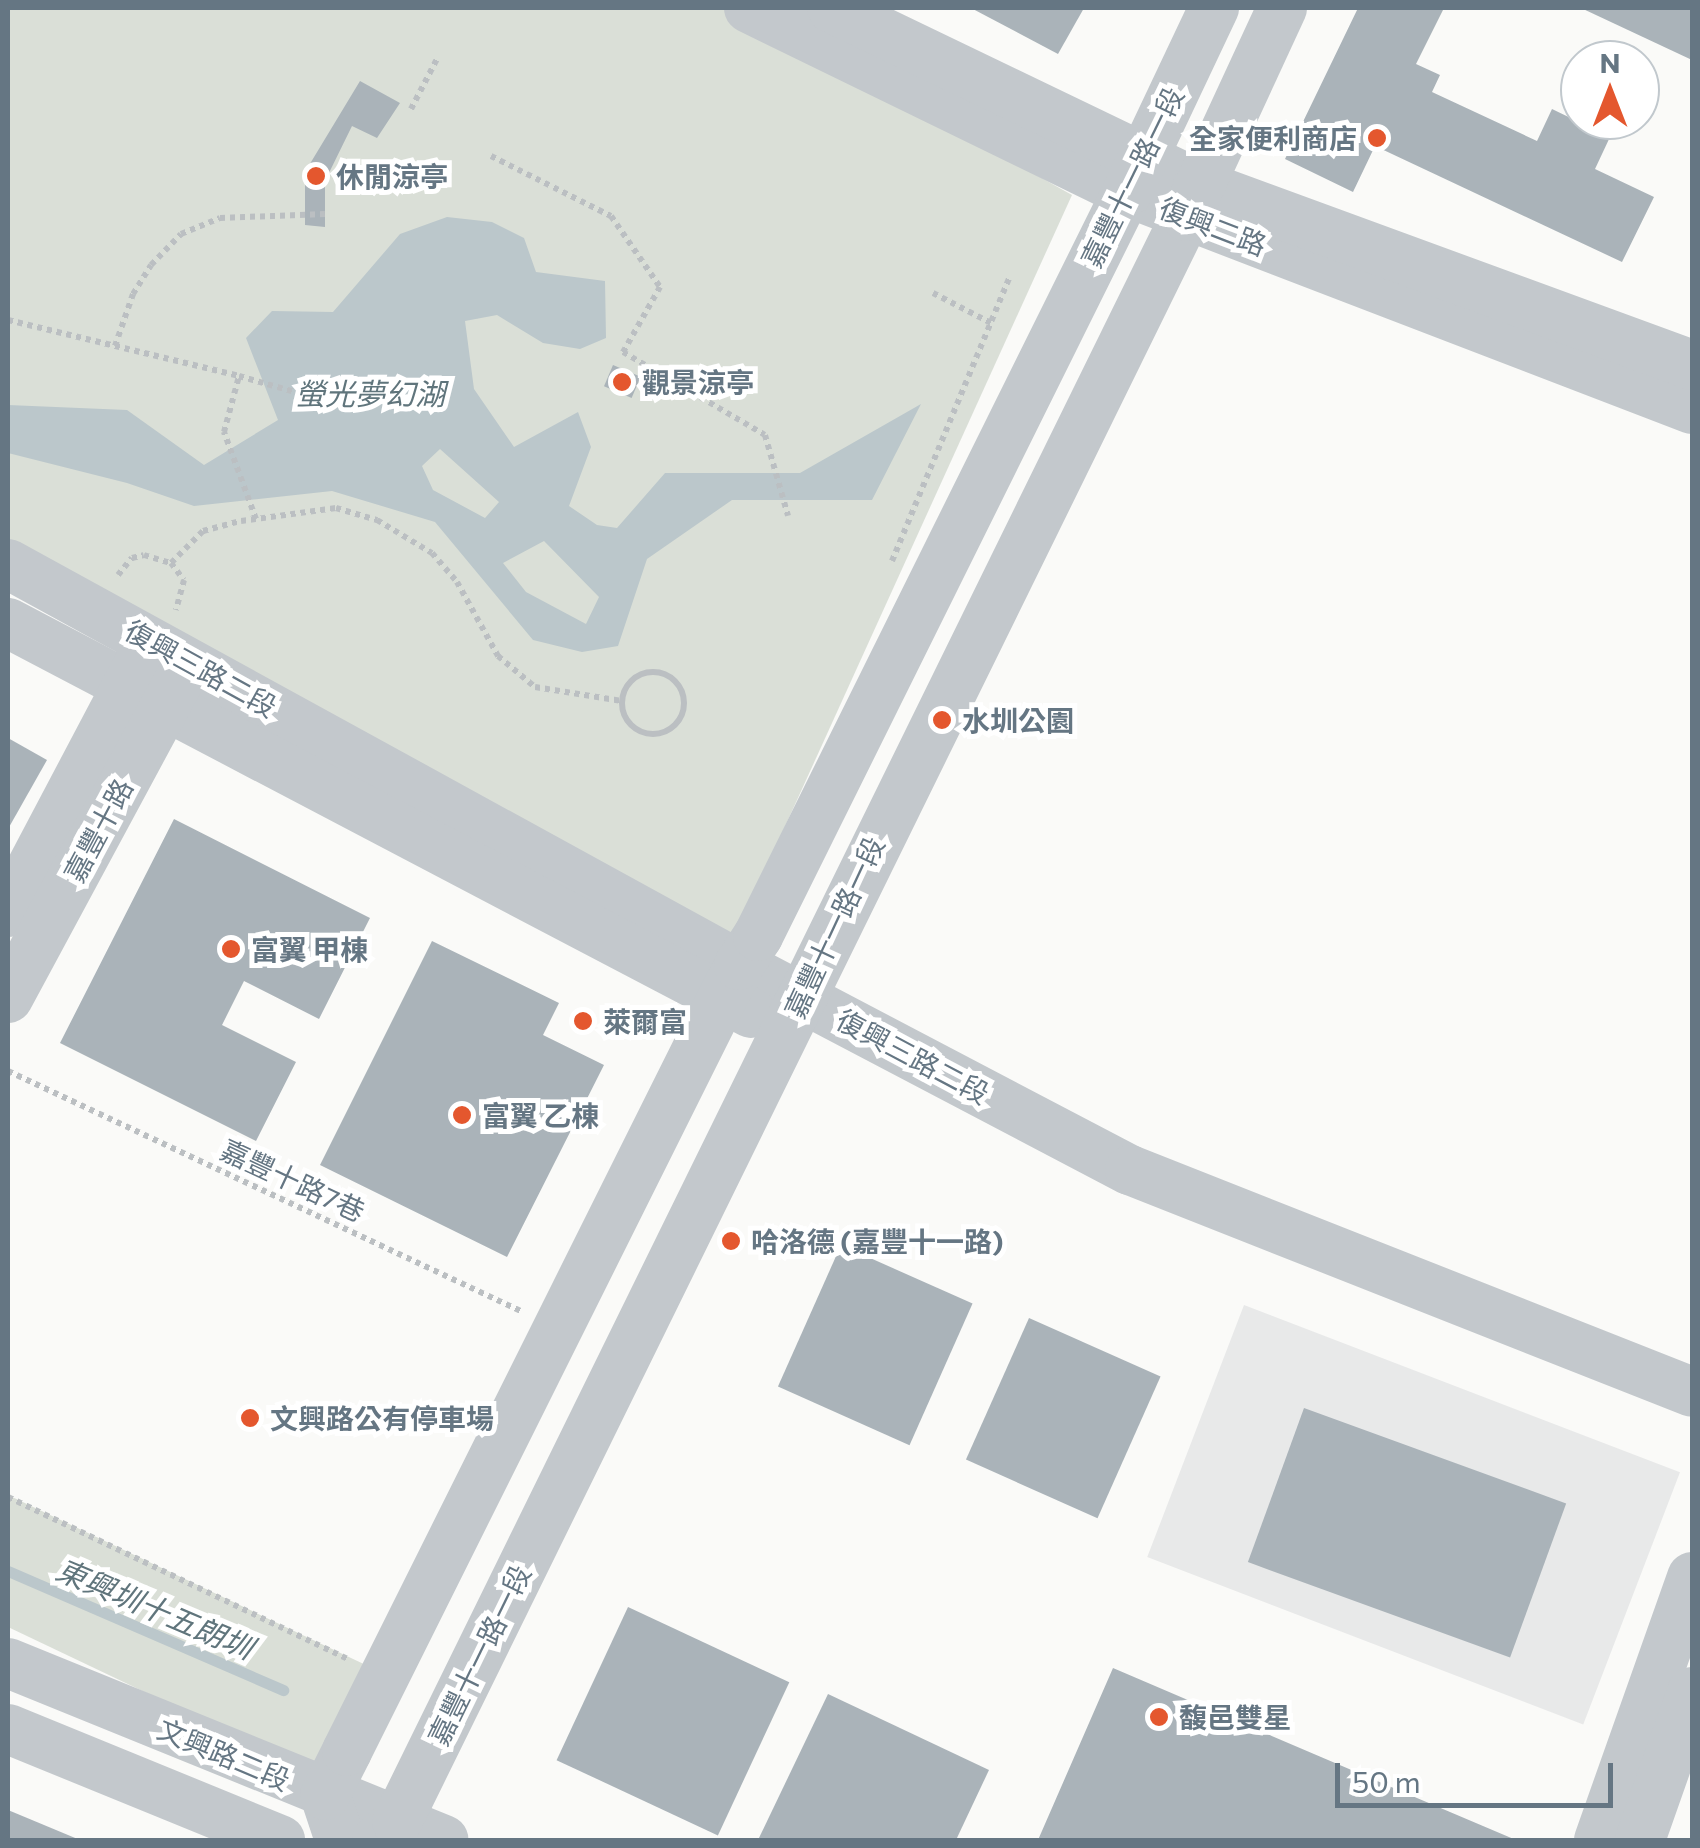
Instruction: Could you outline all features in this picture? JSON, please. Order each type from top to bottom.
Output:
[{"type":"street","name":"復興二路","points":[[748,8],[1192,200],[1692,409]]},
{"type":"street","name":"復興二路","points":[[832,8],[1134,175]]},
{"type":"street","name":"嘉豐十一路一段","points":[[332,1818],[560,1328],[730,982],[758,936],[1214,8]]},
{"type":"street","name":"嘉豐十一路一段","points":[[387,1831],[794,1013],[1282,8]]},
{"type":"street","name":"復興二路","points":[[1192,200],[1692,365]]},
{"type":"street","name":"復興三路二段","points":[[8,564],[174,626],[730,982]]},
{"type":"street","name":"復興三路二段","points":[[8,622],[145,698],[794,1013],[1130,1170],[1692,1392]]},
{"type":"street","name":"嘉豐十路","points":[[8,998],[174,626]]},
{"type":"street","name":"嘉豐十路","points":[[8,912],[145,698]]},
{"type":"street","name":"復興三路二段","points":[[794,1013],[1116,1198],[1692,1426]]},
{"type":"street","points":[[1600,1840],[1692,1577]]},
{"type":"street","name":"文興路二段","points":[[8,1663],[332,1818],[443,1840]]},
{"type":"street","points":[[1640,1840],[1692,1692]]},
{"type":"street","points":[[8,1729],[280,1840]]},
{"type":"path","points":[[411,109],[438,58]]},
{"type":"path","points":[[490,156],[611,216],[660,288],[623,352],[765,435],[788,516]]},
{"type":"path","points":[[116,346],[133,294],[151,266],[181,234],[220,218],[325,214]]},
{"type":"path","points":[[890,564],[1010,276]]},
{"type":"path","points":[[933,293],[990,323]]},
{"type":"path","points":[[8,320],[312,397]]},
{"type":"path","points":[[239,376],[224,432],[256,519]]},
{"type":"path","points":[[171,563],[203,531],[256,519],[336,508],[378,520],[432,553],[457,582],[498,656],[516,673],[535,687],[622,701]]},
{"type":"path","points":[[117,576],[132,558],[144,555],[171,563],[184,580],[174,626]]},
{"type":"path","points":[[102,567],[132,584]]},
{"type":"path","points":[[658,672],[676,681],[684,710],[665,732],[644,733],[628,720],[622,701],[624,690],[638,676],[658,672]]},
{"type":"path","name":"嘉豐十路7巷","points":[[8,1071],[560,1328]]},
{"type":"path","points":[[8,1497],[354,1662]]},
{"type":"shaded area","points":[[8,8],[738,8],[1072,195],[732,943],[8,544]]},
{"type":"shaded area","points":[[1244,1305],[1680,1472],[1583,1724],[1147,1557]]},
{"type":"shaded area","points":[[8,1495],[370,1667],[319,1775],[8,1627]]},
{"type":"water","name":"螢光夢幻湖","points":[[447,217],[492,222],[524,238],[536,272],[605,281],[606,338],[580,349],[543,343],[497,315],[465,321],[474,389],[514,447],[578,412],[591,447],[569,506],[597,525],[617,528],[665,473],[800,473],[921,404],[872,500],[732,500],[647,559],[618,646],[582,652],[533,640],[435,522],[332,491],[194,506],[127,483],[8,453],[8,405],[127,410],[204,465],[278,420],[246,338],[272,311],[333,312],[400,234]],"holes":[[[440,449],[499,502],[485,518],[433,490],[422,466]],[[544,541],[599,597],[586,624],[526,592],[503,563]]]},
{"type":"building","points":[[971,8],[1084,8],[1058,54]]},
{"type":"building","points":[[1358,8],[1444,8],[1416,64],[1440,75],[1432,92],[1537,141],[1552,109],[1560,113],[1560,140],[1609,140],[1595,169],[1654,197],[1622,262],[1375,146],[1353,192],[1285,159]]},
{"type":"building","points":[[1581,8],[1692,8],[1692,60],[1660,45],[1660,40],[1649,40]]},
{"type":"building","points":[[360,81],[400,103],[377,138],[352,126],[325,181],[325,227],[305,225],[305,172]]},
{"type":"building","name":"觀景涼亭","points":[[613,365],[641,377],[632,398],[604,386]]},
{"type":"building","points":[[8,738],[47,760],[8,829]]},
{"type":"building","name":"富翼 甲棟","points":[[174,819],[370,918],[319,1019],[244,981],[222,1025],[296,1062],[256,1141],[60,1043]]},
{"type":"building","name":"富翼 乙棟","points":[[432,941],[559,1003],[543,1035],[604,1065],[507,1257],[320,1165]]},
{"type":"building","points":[[841,1245],[973,1304],[910,1445],[778,1387]]},
{"type":"building","points":[[1029,1318],[1161,1377],[1098,1518],[966,1460]]},
{"type":"building","points":[[1304,1408],[1566,1503],[1510,1658],[1248,1562]]},
{"type":"building","points":[[628,1607],[789,1682],[718,1835],[557,1760]]},
{"type":"building","name":"馥邑雙星","points":[[1113,1668],[1417,1798],[1516,1840],[1038,1840]]},
{"type":"building","points":[[828,1694],[989,1770],[956,1840],[758,1840]]},
{"type":"building","points":[[8,1810],[80,1840],[8,1840]]},
{"type":"waterway","name":"東興圳十五朗圳","points":[[8,1571],[283,1690]]},
{"type":"place","name":"全家便利商店","points":[[1377,138]]},
{"type":"place","name":"休閒涼亭","points":[[316,176]]},
{"type":"place","name":"觀景涼亭","points":[[622,382]]},
{"type":"place","name":"水圳公園","points":[[942,720]]},
{"type":"place","name":"富翼 甲棟","points":[[231,949]]},
{"type":"place","name":"萊爾富","points":[[583,1021]]},
{"type":"place","name":"富翼 乙棟","points":[[462,1115]]},
{"type":"place","name":"哈洛德 (嘉豐十一路)","points":[[731,1241]]},
{"type":"place","name":"文興路公有停車場","points":[[250,1418]]},
{"type":"place","name":"馥邑雙星","points":[[1159,1717]]}]
